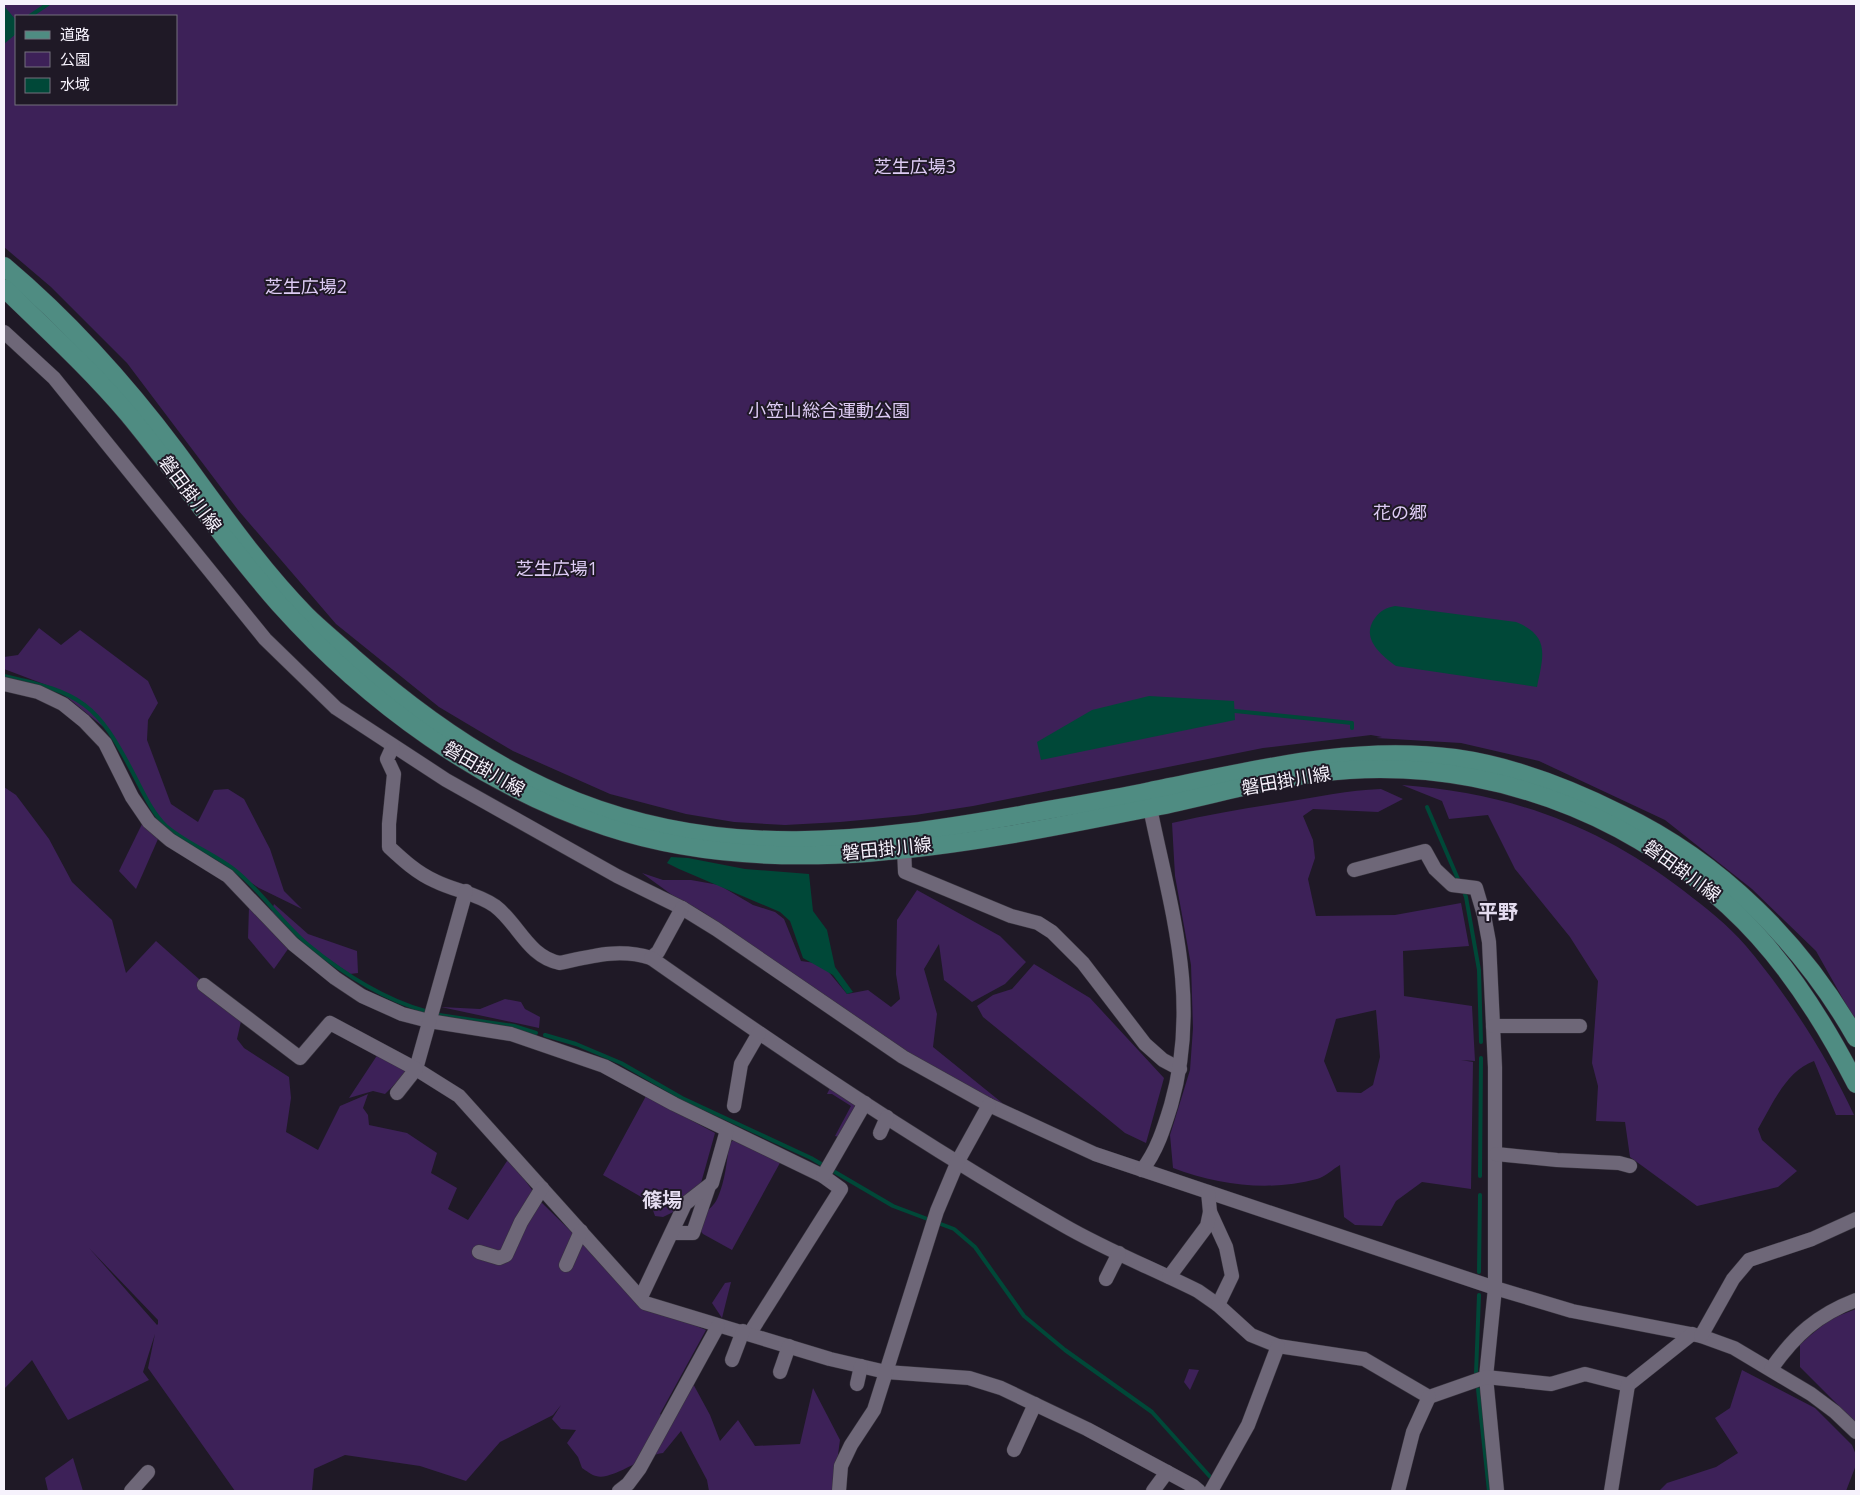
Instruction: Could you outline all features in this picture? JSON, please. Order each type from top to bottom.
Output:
[{"type":"main road","name":"磐田掛川線","points":[[4,266],[68,324],[102,361],[172,446],[230,525],[306,616],[426,718],[499,764],[533,782],[610,813],[696,835],[740,840],[793,842],[862,839],[1148,800],[1313,774],[1396,769],[1484,778],[1572,808],[1604,822],[1671,859],[1731,907],[1782,961],[1830,1033],[1856,1084]]},
{"type":"main road","name":"磐田掛川線","points":[[4,288],[88,370],[126,411],[216,529],[282,608],[342,666],[385,704],[459,757],[528,795],[568,812],[608,828],[677,845],[740,855],[828,855],[904,848],[991,836],[1148,800],[1274,764],[1365,755],[1412,754],[1456,758],[1498,766],[1535,777],[1579,794],[1646,826],[1709,868],[1742,895],[1796,950],[1820,980],[1856,1038]]},
{"type":"street","points":[[4,332],[54,378],[264,639],[336,708],[393,746],[515,819],[617,876],[682,908],[903,1057],[989,1105],[1078,1147],[1142,1170],[1495,1288],[1572,1311],[1696,1335],[1734,1348],[1771,1368],[1836,1412],[1856,1432]]},
{"type":"street","points":[[4,684],[43,695],[63,704],[84,720],[105,743],[132,797],[150,822],[170,840],[228,876],[294,944],[335,978],[362,996],[402,1014],[430,1021],[511,1034],[604,1066],[727,1130],[823,1176],[841,1189],[747,1332],[732,1360]]},
{"type":"street","points":[[393,746],[387,759],[394,774],[389,824],[390,847],[407,864],[435,882],[466,890],[497,907],[526,943],[553,962],[560,963],[607,952],[634,953],[651,958],[759,1033],[958,1162],[1064,1226],[1198,1291],[1218,1305],[1251,1335],[1278,1346],[1364,1359],[1429,1397]]},
{"type":"street","points":[[1142,1170],[1152,1158],[1164,1128],[1180,1069],[1185,1021],[1178,935],[1148,800]]},
{"type":"street","points":[[904,848],[905,872],[1011,916],[1038,923],[1052,932],[1083,963],[1145,1044],[1163,1060],[1180,1069]]},
{"type":"street","points":[[1354,870],[1425,851],[1435,869],[1452,885],[1476,888],[1484,915],[1489,942],[1496,1154],[1495,1288],[1486,1377],[1497,1491]]},
{"type":"street","points":[[397,1093],[416,1069],[466,890]]},
{"type":"street","points":[[651,958],[658,952],[682,908]]},
{"type":"street","points":[[204,985],[300,1058],[330,1023],[416,1069],[459,1096],[645,1303],[718,1326],[747,1332],[789,1346],[886,1372],[969,1378],[1000,1388],[1087,1428],[1199,1491]]},
{"type":"street","points":[[1493,1026],[1580,1026]]},
{"type":"street","points":[[734,1106],[740,1064],[759,1033]]},
{"type":"street","points":[[823,1176],[865,1103]]},
{"type":"street","points":[[839,1491],[841,1466],[851,1445],[874,1410],[937,1211],[958,1162],[989,1105]]},
{"type":"street","points":[[880,1133],[887,1117]]},
{"type":"street","points":[[641,1297],[673,1233],[685,1204],[712,1182],[727,1130]]},
{"type":"street","points":[[1496,1154],[1619,1163],[1630,1166]]},
{"type":"street","points":[[479,1252],[499,1258],[506,1255],[521,1222],[542,1188]]},
{"type":"street","points":[[1170,1277],[1207,1226],[1210,1212],[1208,1192]]},
{"type":"street","points":[[1210,1212],[1226,1247],[1232,1276],[1218,1305]]},
{"type":"street","points":[[1611,1491],[1628,1385],[1696,1335],[1728,1287],[1749,1260],[1812,1239],[1856,1219]]},
{"type":"street","points":[[566,1265],[581,1231]]},
{"type":"street","points":[[1106,1279],[1119,1253]]},
{"type":"street","points":[[1771,1368],[1795,1337],[1816,1320],[1856,1300]]},
{"type":"street","points":[[619,1491],[628,1484],[640,1468],[718,1326]]},
{"type":"street","points":[[780,1372],[789,1346]]},
{"type":"street","points":[[1215,1485],[1248,1425],[1278,1346]]},
{"type":"street","points":[[857,1384],[861,1366]]},
{"type":"street","points":[[1398,1491],[1413,1432],[1429,1397],[1486,1377],[1551,1384],[1585,1374],[1628,1385]]},
{"type":"street","points":[[1014,1450],[1035,1404]]},
{"type":"street","points":[[131,1491],[148,1472]]},
{"type":"street","points":[[1153,1491],[1166,1472]]},
{"type":"green space","name":"小笠山総合運動公園","points":[[4,4],[1856,4],[1856,1022],[1816,951],[1752,889],[1665,820],[1539,761],[1461,743],[1376,738],[1382,737],[1371,735],[1263,748],[973,806],[915,815],[840,822],[785,825],[734,822],[686,814],[610,794],[513,751],[439,707],[336,624],[238,510],[127,363],[51,287],[4,247]]},
{"type":"green space","points":[[39,628],[61,645],[80,630],[148,681],[158,703],[148,720],[147,740],[171,804],[198,822],[214,790],[228,789],[244,799],[270,849],[284,891],[302,909],[259,888],[166,826],[148,802],[112,734],[57,689],[4,669],[4,657],[18,655]]},
{"type":"green space","points":[[1402,785],[1442,789],[1480,796],[1551,816],[1619,848],[1652,868],[1684,891],[1732,931],[1762,965],[1806,1027],[1854,1115],[1836,1115],[1814,1061],[1804,1066],[1795,1072],[1781,1090],[1758,1129],[1762,1140],[1797,1171],[1778,1187],[1697,1206],[1630,1157],[1625,1122],[1596,1121],[1598,1086],[1592,1063],[1598,981],[1570,937],[1515,869],[1488,815],[1449,819],[1442,801]]},
{"type":"green space","points":[[4,787],[16,795],[49,839],[72,882],[112,920],[126,973],[156,941],[242,1017],[237,1039],[244,1048],[289,1077],[291,1098],[286,1132],[318,1150],[340,1106],[368,1094],[363,1108],[368,1115],[369,1125],[407,1133],[437,1153],[431,1173],[457,1188],[448,1209],[468,1220],[509,1158],[540,1201],[646,1305],[706,1330],[660,1414],[666,1419],[691,1380],[710,1415],[720,1441],[738,1420],[755,1446],[800,1444],[813,1388],[840,1440],[833,1491],[709,1491],[707,1480],[681,1431],[663,1453],[647,1458],[611,1475],[603,1477],[591,1474],[582,1468],[578,1457],[567,1443],[576,1430],[561,1429],[552,1419],[561,1405],[553,1415],[500,1442],[466,1481],[420,1466],[345,1455],[314,1469],[312,1491],[235,1491],[148,1368],[155,1334],[143,1372],[149,1380],[68,1420],[32,1360],[4,1389]],"holes":[[[89,1248],[158,1320],[157,1325]]]},
{"type":"green space","points":[[1381,789],[1403,799],[1378,812],[1313,809],[1303,816],[1313,840],[1315,858],[1308,879],[1316,916],[1395,915],[1461,903],[1469,946],[1403,951],[1404,996],[1472,1006],[1475,1061],[1461,1060],[1473,1062],[1471,1189],[1422,1182],[1396,1201],[1382,1226],[1355,1225],[1344,1217],[1340,1165],[1320,1178],[1281,1185],[1244,1185],[1208,1179],[1173,1168],[1170,1135],[1190,1070],[1193,1028],[1191,965],[1175,876],[1172,823],[1243,809]],"holes":[[[1376,1010],[1380,1057],[1373,1085],[1361,1093],[1337,1092],[1324,1061],[1336,1019]]]},
{"type":"green space","points":[[143,822],[158,839],[136,889],[119,871]]},
{"type":"green space","points":[[642,873],[663,880],[691,880],[719,885],[753,905],[775,912],[784,919],[801,961],[822,964],[847,994],[868,990],[891,1007],[900,999],[896,974],[897,920],[917,890],[1000,936],[1026,962],[1005,984],[972,1002],[944,980],[939,944],[924,969],[937,1014],[933,1047],[1006,1106],[924,1063],[703,912],[672,895]]},
{"type":"green space","points":[[274,904],[308,934],[357,951],[358,973],[350,974],[316,950],[271,912]]},
{"type":"green space","points":[[249,907],[288,949],[274,969],[248,938]]},
{"type":"green space","points":[[1034,964],[1090,998],[1164,1078],[1146,1143],[1125,1133],[983,1017],[977,1006],[993,995],[1012,989]]},
{"type":"green space","points":[[505,999],[521,1002],[525,1009],[540,1017],[539,1028],[441,1007],[480,1009]]},
{"type":"green space","points":[[378,1054],[408,1071],[385,1094],[373,1091],[349,1098]]},
{"type":"green space","points":[[831,1086],[856,1104],[839,1137],[835,1136],[851,1106],[832,1094],[827,1094]]},
{"type":"green space","points":[[646,1096],[715,1133],[696,1201],[663,1217],[655,1216],[650,1202],[603,1175]]},
{"type":"green space","points":[[734,1139],[781,1161],[732,1250],[703,1234],[698,1228],[703,1215],[718,1197],[724,1178],[729,1144]]},
{"type":"green space","points":[[731,1282],[722,1318],[712,1303],[725,1283]]},
{"type":"green space","points":[[1856,1309],[1856,1423],[1800,1367],[1800,1344],[1830,1319]]},
{"type":"green space","points":[[1189,1369],[1199,1370],[1190,1390],[1184,1382]]},
{"type":"green space","points":[[1742,1370],[1815,1408],[1852,1445],[1856,1455],[1856,1465],[1846,1491],[1659,1491],[1667,1483],[1716,1467],[1738,1453],[1715,1418],[1730,1408]]},
{"type":"green space","points":[[73,1458],[83,1491],[48,1491],[45,1478]]},
{"type":"water","points":[[4,6],[15,19],[15,35],[4,44]]},
{"type":"water","points":[[1395,606],[1516,622],[1527,628],[1540,641],[1542,649],[1537,687],[1396,666],[1384,657],[1374,645],[1370,632],[1371,625],[1377,615]]},
{"type":"water","points":[[1149,696],[1234,701],[1235,720],[1041,760],[1037,742],[1092,710]]},
{"type":"water","points":[[671,857],[688,858],[745,869],[809,874],[813,911],[827,930],[835,967],[853,992],[847,994],[833,975],[803,958],[790,921],[780,912],[667,863]]},
{"type":"waterway","points":[[32,15],[48,4]]},
{"type":"waterway","points":[[4,676],[52,689],[70,696],[84,705],[109,732],[152,809],[166,826],[236,871],[307,944],[334,965],[378,992],[425,1011]]},
{"type":"waterway","points":[[1235,711],[1352,723],[1352,728]]},
{"type":"waterway","points":[[1427,807],[1458,879]]},
{"type":"waterway","points":[[1463,889],[1479,970],[1481,1042]]},
{"type":"waterway","points":[[439,1015],[514,1026],[536,1033]]},
{"type":"waterway","points":[[545,1035],[576,1044],[621,1063],[682,1098],[811,1158],[893,1206],[954,1229],[975,1247],[1024,1316],[1065,1350],[1152,1412],[1213,1480]]},
{"type":"waterway","points":[[1480,1176],[1481,1058]]},
{"type":"waterway","points":[[1479,1272],[1480,1195]]},
{"type":"waterway","points":[[1476,1374],[1479,1295]]},
{"type":"waterway","points":[[1478,1389],[1489,1491]]},
{"type":"district","name":"平野","points":[[1498,912]]},
{"type":"district","name":"篠場","points":[[662,1200]]},
{"type":"park label","name":"芝生広場3","points":[[915,167]]},
{"type":"park label","name":"芝生広場2","points":[[306,287]]},
{"type":"park label","name":"花の郷","points":[[1400,513]]},
{"type":"park label","name":"芝生広場1","points":[[557,569]]}]
